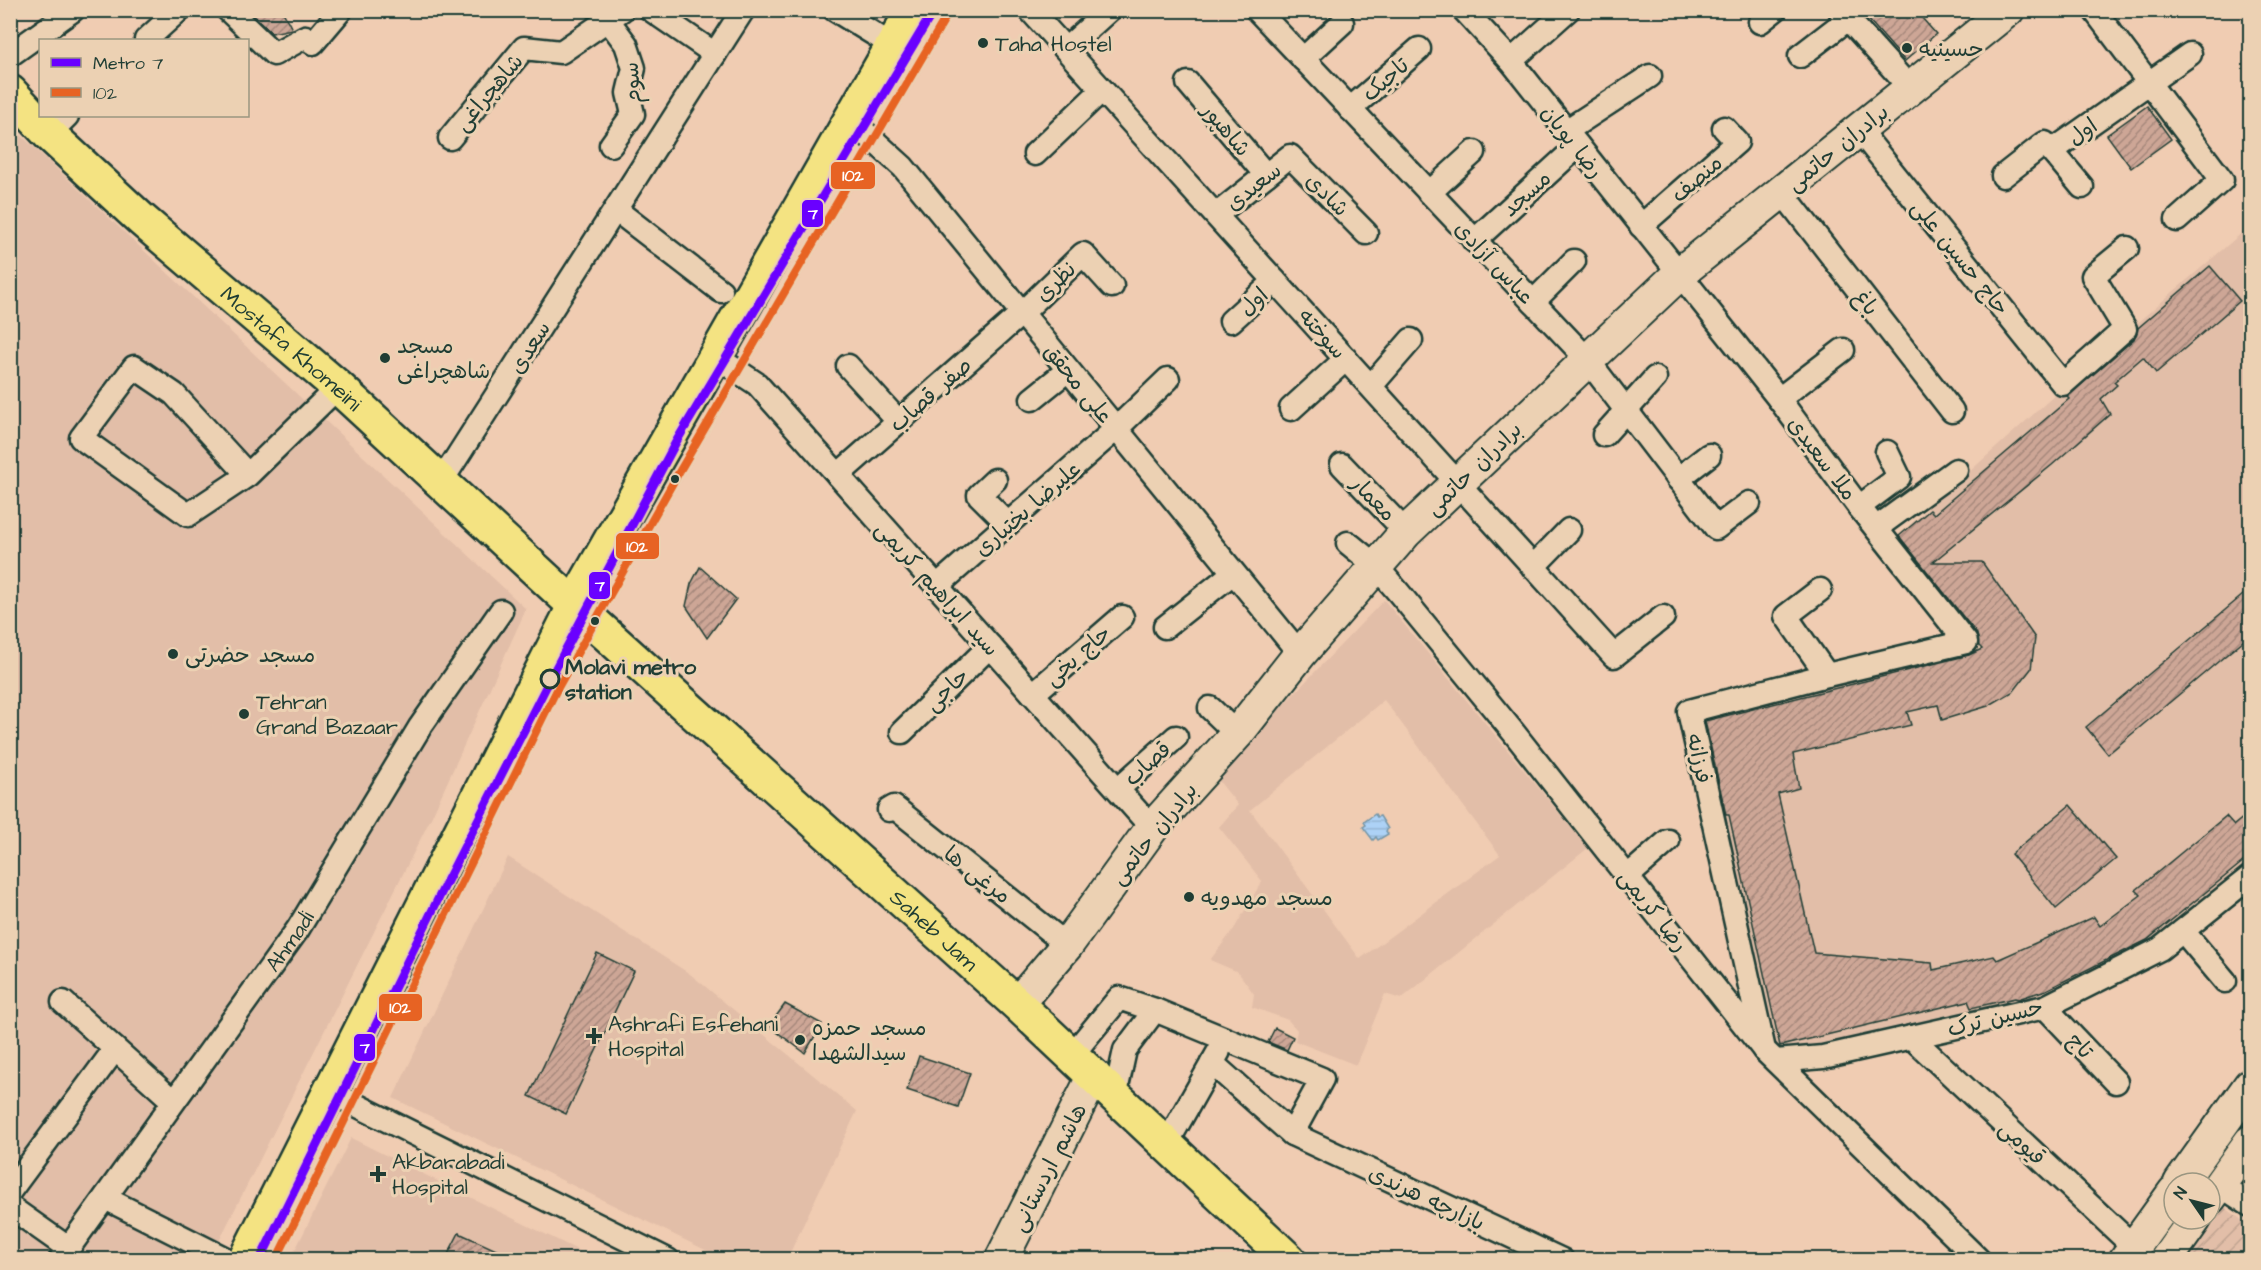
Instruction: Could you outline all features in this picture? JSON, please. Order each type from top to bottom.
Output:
[{"type":"main road","points":[[245,1260],[574,605],[913,10]]},
{"type":"main road","name":"Mostafa Khomeini","points":[[10,92],[39,112]]},
{"type":"main road","name":"Mostafa Khomeini","points":[[58,125],[142,220],[338,387],[574,605]]},
{"type":"main road","name":"Saheb Jam","points":[[574,605],[1017,1004],[1288,1260]]},
{"type":"street","points":[[10,56],[73,10]]},
{"type":"street","points":[[147,39],[179,10]]},
{"type":"street","points":[[228,10],[274,54],[305,37],[313,43],[341,10]]},
{"type":"street","points":[[651,10],[715,54]]},
{"type":"street","name":"سعدی","points":[[441,482],[743,10]]},
{"type":"street","points":[[835,10],[892,45]]},
{"type":"street","name":"سوخته","points":[[1030,10],[1614,656],[1663,617]]},
{"type":"street","points":[[1066,49],[1109,10]]},
{"type":"street","name":"عباس آزادی","points":[[1257,10],[1587,359],[1716,528],[1749,503]]},
{"type":"street","name":"رضا پویان","points":[[1464,10],[1510,61],[1679,274]]},
{"type":"street","points":[[1510,61],[1568,10]]},
{"type":"street","name":"برادران حاتمی","points":[[1017,1004],[1067,945],[1152,828],[1237,734],[1300,654],[1406,532],[1679,274],[2008,10]]},
{"type":"street","points":[[2094,10],[2222,180],[2176,220]]},
{"type":"street","name":"شاهچراغی","points":[[450,138],[524,48],[561,52],[615,15]]},
{"type":"street","name":"سوم","points":[[611,145],[633,114],[628,93],[634,69],[615,15]]},
{"type":"street","points":[[1800,56],[1844,15],[1911,88]]},
{"type":"street","points":[[1302,59],[1342,23]]},
{"type":"street","name":"تاجیک","points":[[1350,109],[1419,49]]},
{"type":"street","name":"اول","points":[[2082,187],[2052,151],[2190,54]]},
{"type":"street","name":"مسجد","points":[[1474,240],[1572,139],[1650,76]]},
{"type":"street","name":"شاهپور","points":[[1188,82],[1266,175]]},
{"type":"street","points":[[1035,154],[1102,90]]},
{"type":"street","name":"علی محقق","points":[[850,119],[903,167],[1300,654]]},
{"type":"street","name":"منصف","points":[[1641,226],[1737,142],[1724,128]]},
{"type":"street","name":"حاج حسین علی","points":[[1859,130],[2063,384],[2126,329],[2093,276],[2127,248]]},
{"type":"street","points":[[2003,176],[2045,143],[2052,151]]},
{"type":"street","points":[[1429,193],[1474,152]]},
{"type":"street","name":"سعیدی","points":[[1216,215],[1290,156]]},
{"type":"street","name":"شادی","points":[[1290,156],[1365,232]]},
{"type":"street","name":"باغ","points":[[1782,192],[1952,411]]},
{"type":"street","points":[[616,210],[721,291]]},
{"type":"street","name":"نظری","points":[[1022,313],[1083,254],[1112,286]]},
{"type":"street","points":[[1533,302],[1574,261]]},
{"type":"street","name":"ملا سعیدی","points":[[1679,274],[1779,399],[1859,507],[1966,642]]},
{"type":"street","name":"اول","points":[[1231,321],[1275,281]]},
{"type":"street","name":"صفر قصاب","points":[[838,475],[1022,313]]},
{"type":"street","points":[[1371,386],[1411,340]]},
{"type":"street","points":[[1779,399],[1844,350]]},
{"type":"street","name":"سید ابراهیم کریمی","points":[[716,357],[757,384],[1152,828]]},
{"type":"street","points":[[1292,409],[1346,359]]},
{"type":"street","points":[[848,366],[899,422]]},
{"type":"street","points":[[248,475],[174,394],[134,367],[81,438],[188,515],[248,475],[338,387]]},
{"type":"street","points":[[1032,399],[1068,370]]},
{"type":"street","points":[[1604,435],[1655,378]]},
{"type":"street","name":"علیرضا بختیاری","points":[[937,586],[1116,429],[1168,379]]},
{"type":"street","points":[[1859,507],[1899,477],[1887,452]]},
{"type":"street","points":[[1678,479],[1709,455]]},
{"type":"street","name":"معمار","points":[[1342,465],[1406,532]]},
{"type":"street","points":[[1876,528],[1956,470]]},
{"type":"street","points":[[995,480],[979,495],[1008,524]]},
{"type":"street","points":[[1533,567],[1569,530]]},
{"type":"street","name":"رضا کریمی","points":[[1348,543],[1377,566],[1514,733],[1770,1056],[1979,1260]]},
{"type":"street","points":[[1165,627],[1233,573]]},
{"type":"street","points":[[1820,590],[1786,616],[1827,675]]},
{"type":"street","name":"Ahmadi","points":[[64,1254],[298,929],[420,727],[501,611]]},
{"type":"street","name":"حاج یخی","points":[[1033,693],[1122,617]]},
{"type":"street","name":"فرزانه","points":[[1770,1056],[1689,711],[1966,642]]},
{"type":"street","name":"حاجی","points":[[902,732],[990,646]]},
{"type":"street","points":[[1210,708],[1237,734]]},
{"type":"street","name":"قصاب","points":[[1118,789],[1176,737]]},
{"type":"street","name":"مرغی ها","points":[[889,810],[894,807],[1067,945]]},
{"type":"street","points":[[1627,877],[1668,841]]},
{"type":"street","name":"حسین ترک","points":[[1770,1056],[1823,1057],[2045,1007],[2160,949],[2250,877]]},
{"type":"street","points":[[2183,931],[2225,981]]},
{"type":"street","points":[[1094,1075],[1119,998],[1155,1010],[1322,1079],[1292,1134]]},
{"type":"street","points":[[63,1002],[173,1101]]},
{"type":"street","name":"تاج","points":[[2045,1007],[2116,1082]]},
{"type":"street","points":[[1094,1075],[1125,1050],[1155,1010]]},
{"type":"street","name":"قیومی","points":[[1911,1037],[2130,1254]]},
{"type":"street","points":[[1166,1145],[1225,1039]]},
{"type":"street","points":[[10,1191],[115,1049]]},
{"type":"street","name":"بازارچه هرندی","points":[[1212,1063],[1292,1134],[1562,1260]]},
{"type":"street","name":"هاشم اردستانی","points":[[1001,1260],[1094,1075]]},
{"type":"street","points":[[2189,1171],[2250,1085]]},
{"type":"street","points":[[330,1092],[668,1260]]},
{"type":"street","points":[[2222,1182],[2250,1142]]},
{"type":"street","points":[[2222,1194],[2250,1204]]},
{"type":"street","points":[[105,1198],[228,1260]]},
{"type":"street","points":[[10,1207],[64,1254]]},
{"type":"street","points":[[2130,1254],[2162,1209]]},
{"type":"street","points":[[2166,1260],[2187,1231]]},
{"type":"shaded area","name":"Tehran Grand Bazaar","points":[[10,125],[526,609],[431,818],[210,1259],[11,1259]]},
{"type":"shaded area","points":[[2250,226],[2250,866],[2158,943],[2043,1000],[1775,1054],[1694,713],[1981,649],[1893,540],[2103,352]]},
{"type":"shaded area","points":[[1384,600],[1588,848],[1401,999],[1385,994],[1356,1065],[1295,1041],[1297,1030],[1288,1020],[1252,1007],[1254,994],[1238,972],[1210,960],[1234,929],[1262,881],[1219,827],[1238,805],[1215,776]],"holes":[[[1384,700],[1500,855],[1360,959],[1250,810]]]},
{"type":"shaded area","name":"Ashrafi Esfehani Hospital","points":[[508,857],[690,974],[857,1111],[787,1259],[726,1260],[393,1098]]},
{"type":"shaded area","name":"Akbarabadi Hospital","points":[[351,1138],[498,1211],[596,1259],[290,1260]]},
{"type":"shaded area","points":[[2224,1207],[2250,1226],[2250,1259],[2187,1259],[2207,1231],[2222,1231]]},
{"type":"water","points":[[1375,814],[1377,817],[1380,816],[1388,829],[1386,831],[1388,834],[1378,840],[1376,837],[1373,840],[1363,827],[1366,825],[1364,822]]},
{"type":"building","points":[[248,10],[282,10],[292,29],[272,33]]},
{"type":"building","name":"حسینیه","points":[[1860,10],[1915,10],[1936,34],[1905,61]]},
{"type":"building","points":[[2147,106],[2171,139],[2131,168],[2107,135]]},
{"type":"building","points":[[2210,266],[2240,301],[2156,373],[2143,357],[2114,382],[2117,385],[2101,399],[2110,414],[2052,465],[1933,562],[1982,562],[2035,638],[2031,669],[2014,691],[1988,706],[1942,720],[1938,705],[1907,712],[1911,725],[1793,754],[1799,788],[1778,794],[1814,953],[1932,963],[1933,970],[1994,956],[1997,960],[2094,917],[2100,926],[2141,895],[2136,890],[2226,816],[2234,825],[2250,812],[2250,856],[2147,940],[2046,990],[2018,999],[1971,1008],[1968,1001],[1780,1046],[1729,815],[1726,815],[1705,721],[1969,655],[1982,649],[1979,646],[1977,634],[1899,536],[1930,510],[1934,514],[2069,399],[2067,397],[2134,339],[2138,328]]},
{"type":"building","points":[[700,567],[736,599],[707,638],[686,606],[691,584]]},
{"type":"building","points":[[2250,589],[2250,635],[2108,754],[2086,727]]},
{"type":"building","points":[[2070,805],[2116,859],[2056,909],[2011,854]]},
{"type":"building","points":[[597,953],[634,971],[566,1114],[529,1096]]},
{"type":"building","name":"مسجد حمزه سیدالشهدا","points":[[785,1004],[822,1024],[805,1053],[769,1026]]},
{"type":"building","points":[[1275,1028],[1293,1037],[1287,1050],[1268,1042]]},
{"type":"building","points":[[919,1056],[970,1073],[958,1107],[907,1090]]},
{"type":"building","points":[[459,1233],[518,1260],[445,1260]]},
{"type":"metro line","name":"7","points":[[260,1260],[447,881],[550,679],[676,442],[934,10]]},
{"type":"transit line","name":"102","points":[[276,1260],[556,691],[675,479],[950,10]]},
{"type":"place","name":"Taha Hostel","points":[[983,43]]},
{"type":"place","name":"حسینیه","points":[[1907,48]]},
{"type":"place","name":"مسجد شاهچراغی","points":[[385,358]]},
{"type":"place","name":"مسجد حضرتی","points":[[173,654]]},
{"type":"place","name":"Molavi metro station","points":[[550,679]]},
{"type":"place","name":"Tehran Grand Bazaar","points":[[244,714]]},
{"type":"place","name":"مسجد مهدویه","points":[[1189,897]]},
{"type":"place","name":"Ashrafi Esfehani Hospital","points":[[594,1036]]},
{"type":"place","name":"مسجد حمزه سیدالشهدا","points":[[800,1040]]},
{"type":"place","name":"Akbarabadi Hospital","points":[[378,1174]]}]
